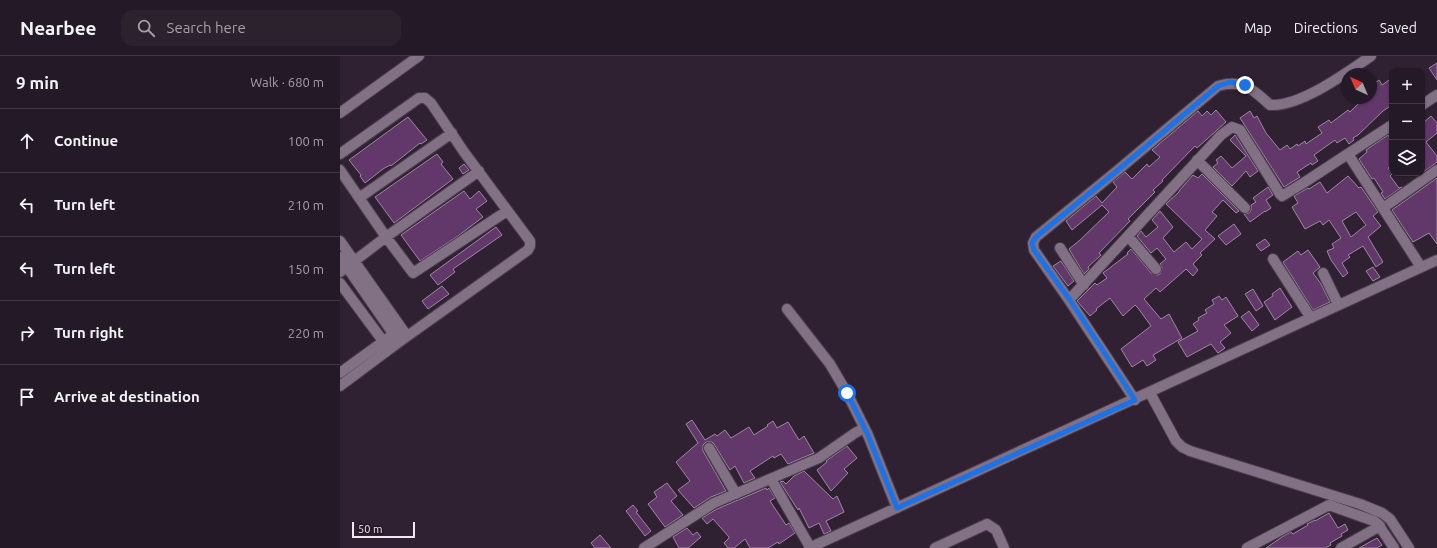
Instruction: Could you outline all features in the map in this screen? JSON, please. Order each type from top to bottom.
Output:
[{"type":"street","points":[[340,113],[419,56]]},
{"type":"street","points":[[1135,400],[1070,300],[1034,250],[1032,243],[1036,237],[1218,86],[1230,82],[1245,85],[1270,105],[1287,103],[1312,92],[1343,75],[1371,56]]},
{"type":"street","points":[[1424,104],[1437,95]]},
{"type":"street","points":[[340,154],[418,98],[425,98],[431,103],[507,211],[530,241],[528,250],[400,335],[340,386]]},
{"type":"street","points":[[1070,300],[1221,135],[1232,127],[1240,130],[1282,196],[1306,182],[1389,127]]},
{"type":"street","points":[[359,198],[452,133]]},
{"type":"street","points":[[1348,154],[1421,267]]},
{"type":"street","points":[[1198,160],[1245,208]]},
{"type":"street","points":[[340,170],[386,237],[413,273],[507,211]]},
{"type":"street","points":[[1382,208],[1437,170]]},
{"type":"street","points":[[347,267],[386,237],[479,171]]},
{"type":"street","points":[[1128,236],[1156,269]]},
{"type":"street","points":[[340,241],[347,267]]},
{"type":"street","points":[[1060,248],[1084,285]]},
{"type":"street","points":[[340,257],[400,335]]},
{"type":"street","points":[[1273,259],[1311,318]]},
{"type":"street","points":[[771,479],[810,548],[896,504],[1135,400],[1338,304],[1437,260]]},
{"type":"street","points":[[1323,273],[1338,304]]},
{"type":"street","points":[[340,283],[383,341]]},
{"type":"street","points":[[787,309],[830,364],[847,393],[864,428],[896,504]]},
{"type":"street","points":[[340,372],[383,341],[400,335]]},
{"type":"street","points":[[1150,392],[1176,441],[1182,447],[1190,451],[1360,504],[1382,513],[1390,519],[1409,548]]},
{"type":"street","points":[[644,548],[714,503],[819,458],[864,428]]},
{"type":"street","points":[[709,448],[736,494]]},
{"type":"street","points":[[1247,548],[1260,545],[1329,505],[1372,520],[1380,526],[1394,548]]},
{"type":"street","points":[[935,548],[987,524],[996,530],[1004,548]]},
{"type":"street","points":[[1341,548],[1380,526]]},
{"type":"building","points":[[1437,63],[1437,80],[1429,68]]},
{"type":"building","points":[[1379,80],[1382,85],[1389,80],[1389,107],[1353,138],[1354,140],[1349,144],[1345,138],[1337,143],[1335,140],[1314,155],[1318,161],[1312,165],[1311,163],[1297,172],[1300,177],[1284,187],[1240,118],[1250,111],[1254,118],[1257,116],[1266,133],[1280,150],[1287,145],[1290,149],[1305,141],[1306,144],[1322,133],[1318,127],[1329,120],[1331,123],[1348,110],[1350,112],[1358,104],[1377,104],[1377,82]]},
{"type":"building","points":[[1216,110],[1226,122],[1197,148],[1195,146],[1162,180],[1163,181],[1153,190],[1155,192],[1128,219],[1130,221],[1099,253],[1101,255],[1088,267],[1089,269],[1084,274],[1069,249],[1109,212],[1102,205],[1072,230],[1066,221],[1096,196],[1102,203],[1117,187],[1113,182],[1125,172],[1132,179],[1147,164],[1149,167],[1160,157],[1152,150],[1198,111],[1202,116],[1207,111],[1211,115]]},
{"type":"building","points":[[1431,116],[1437,123],[1437,133],[1426,142],[1437,156],[1437,162],[1425,171],[1425,140],[1425,121]]},
{"type":"building","points":[[408,117],[427,140],[421,144],[420,143],[391,166],[390,165],[383,169],[365,183],[360,176],[361,175],[349,160]]},
{"type":"building","points":[[1235,135],[1258,171],[1250,177],[1246,171],[1232,186],[1213,167],[1218,163],[1216,160],[1221,156],[1232,168],[1246,156],[1230,140]]},
{"type":"building","points":[[1388,135],[1389,136],[1389,176],[1399,188],[1402,187],[1385,199],[1381,193],[1383,192],[1374,178],[1372,179],[1359,159],[1367,152],[1366,150]]},
{"type":"building","points":[[437,154],[443,162],[441,164],[453,179],[394,223],[375,197]]},
{"type":"building","points":[[464,164],[469,170],[463,174],[459,168]]},
{"type":"building","points":[[1202,174],[1239,211],[1236,213],[1223,200],[1212,212],[1217,216],[1205,230],[1215,239],[1200,253],[1202,255],[1193,264],[1198,270],[1193,276],[1186,269],[1160,292],[1156,288],[1144,299],[1161,319],[1169,314],[1182,338],[1153,355],[1156,360],[1147,366],[1143,360],[1132,367],[1121,349],[1151,326],[1138,308],[1135,305],[1123,316],[1110,298],[1090,316],[1077,301],[1095,283],[1097,285],[1107,278],[1103,273],[1128,254],[1127,253],[1131,249],[1151,273],[1157,275],[1160,274],[1162,268],[1160,264],[1166,259],[1157,248],[1151,253],[1137,236],[1141,231],[1146,237],[1158,227],[1152,220],[1160,211],[1173,227],[1163,238],[1174,252],[1186,242],[1192,249],[1202,239],[1166,204],[1179,192],[1193,175],[1198,178]]},
{"type":"building","points":[[1348,176],[1359,188],[1361,187],[1378,212],[1373,216],[1381,226],[1368,237],[1383,262],[1376,267],[1363,246],[1348,255],[1350,257],[1342,263],[1348,273],[1343,277],[1331,260],[1327,251],[1334,248],[1332,244],[1341,238],[1329,220],[1323,225],[1320,221],[1305,229],[1292,207],[1298,203],[1294,196],[1320,182],[1327,193]],"holes":[[[1356,212],[1366,225],[1351,237],[1342,221]]]},
{"type":"building","points":[[1437,178],[1437,244],[1429,233],[1413,242],[1392,210]]},
{"type":"building","points":[[1268,187],[1273,195],[1266,200],[1271,208],[1250,222],[1244,214],[1249,213],[1251,210],[1251,205],[1256,202],[1253,198]]},
{"type":"building","points":[[464,191],[470,199],[479,191],[487,201],[476,209],[483,217],[458,236],[420,261],[401,235]]},
{"type":"building","points":[[1234,224],[1241,234],[1226,245],[1218,236]]},
{"type":"building","points":[[496,227],[502,235],[453,269],[455,272],[438,285],[430,275]]},
{"type":"building","points":[[1265,239],[1270,245],[1261,251],[1256,245]]},
{"type":"building","points":[[1308,250],[1320,267],[1313,273],[1321,284],[1330,302],[1313,310],[1283,262],[1298,251],[1301,255]]},
{"type":"building","points":[[1061,261],[1074,281],[1068,286],[1053,266]]},
{"type":"building","points":[[1373,267],[1380,277],[1373,281],[1366,271]]},
{"type":"building","points":[[442,286],[449,294],[428,309],[422,301]]},
{"type":"building","points":[[1280,288],[1292,307],[1275,320],[1264,302],[1273,296],[1272,294]]},
{"type":"building","points":[[1253,289],[1263,306],[1256,311],[1245,294]]},
{"type":"building","points":[[1219,296],[1222,300],[1226,297],[1238,316],[1224,325],[1231,333],[1220,342],[1225,348],[1218,353],[1211,344],[1187,357],[1178,342],[1198,331],[1193,324],[1199,320],[1198,318],[1207,313],[1205,310],[1214,304],[1212,300]]},
{"type":"building","points":[[1249,311],[1259,325],[1252,331],[1241,317]]},
{"type":"building","points":[[692,420],[705,440],[715,434],[717,436],[725,430],[731,438],[749,427],[754,435],[773,421],[777,428],[788,422],[799,440],[804,436],[814,453],[788,464],[781,454],[774,458],[773,456],[750,471],[755,478],[744,483],[735,466],[730,470],[714,444],[712,442],[706,442],[703,445],[703,451],[726,491],[711,497],[694,508],[678,490],[690,481],[676,462],[698,443],[686,424]]},
{"type":"building","points":[[847,446],[857,458],[844,469],[848,473],[831,491],[817,470],[827,462],[826,461]]},
{"type":"building","points":[[804,471],[833,499],[837,496],[844,512],[826,521],[831,531],[824,534],[819,523],[809,528],[799,508],[798,510],[780,482],[783,481],[786,484],[794,476]]},
{"type":"building","points":[[667,483],[677,496],[671,501],[683,515],[665,527],[648,504],[657,497],[654,492]]},
{"type":"building","points":[[766,488],[767,490],[769,488],[775,498],[770,501],[786,525],[789,523],[795,533],[779,544],[778,542],[768,548],[750,548],[745,539],[734,548],[728,548],[724,543],[729,537],[713,519],[707,524],[702,518],[717,509]]},
{"type":"building","points":[[633,505],[638,511],[636,512],[651,531],[645,536],[626,511]]},
{"type":"building","points":[[1329,513],[1338,528],[1345,524],[1348,530],[1341,534],[1342,536],[1330,543],[1331,545],[1325,548],[1266,548],[1285,535],[1291,532],[1293,534],[1308,525],[1307,524]]},
{"type":"building","points":[[687,528],[693,535],[697,532],[701,537],[688,548],[679,548],[673,537]]},
{"type":"building","points":[[600,535],[611,548],[595,548],[591,543]]},
{"type":"building","points":[[1377,538],[1382,545],[1377,548],[1359,548]]},
{"type":"route","points":[[847,393],[868,435],[897,508],[1135,400],[1070,300],[1034,250],[1032,243],[1036,237],[1218,86],[1230,82],[1245,85]]}]
